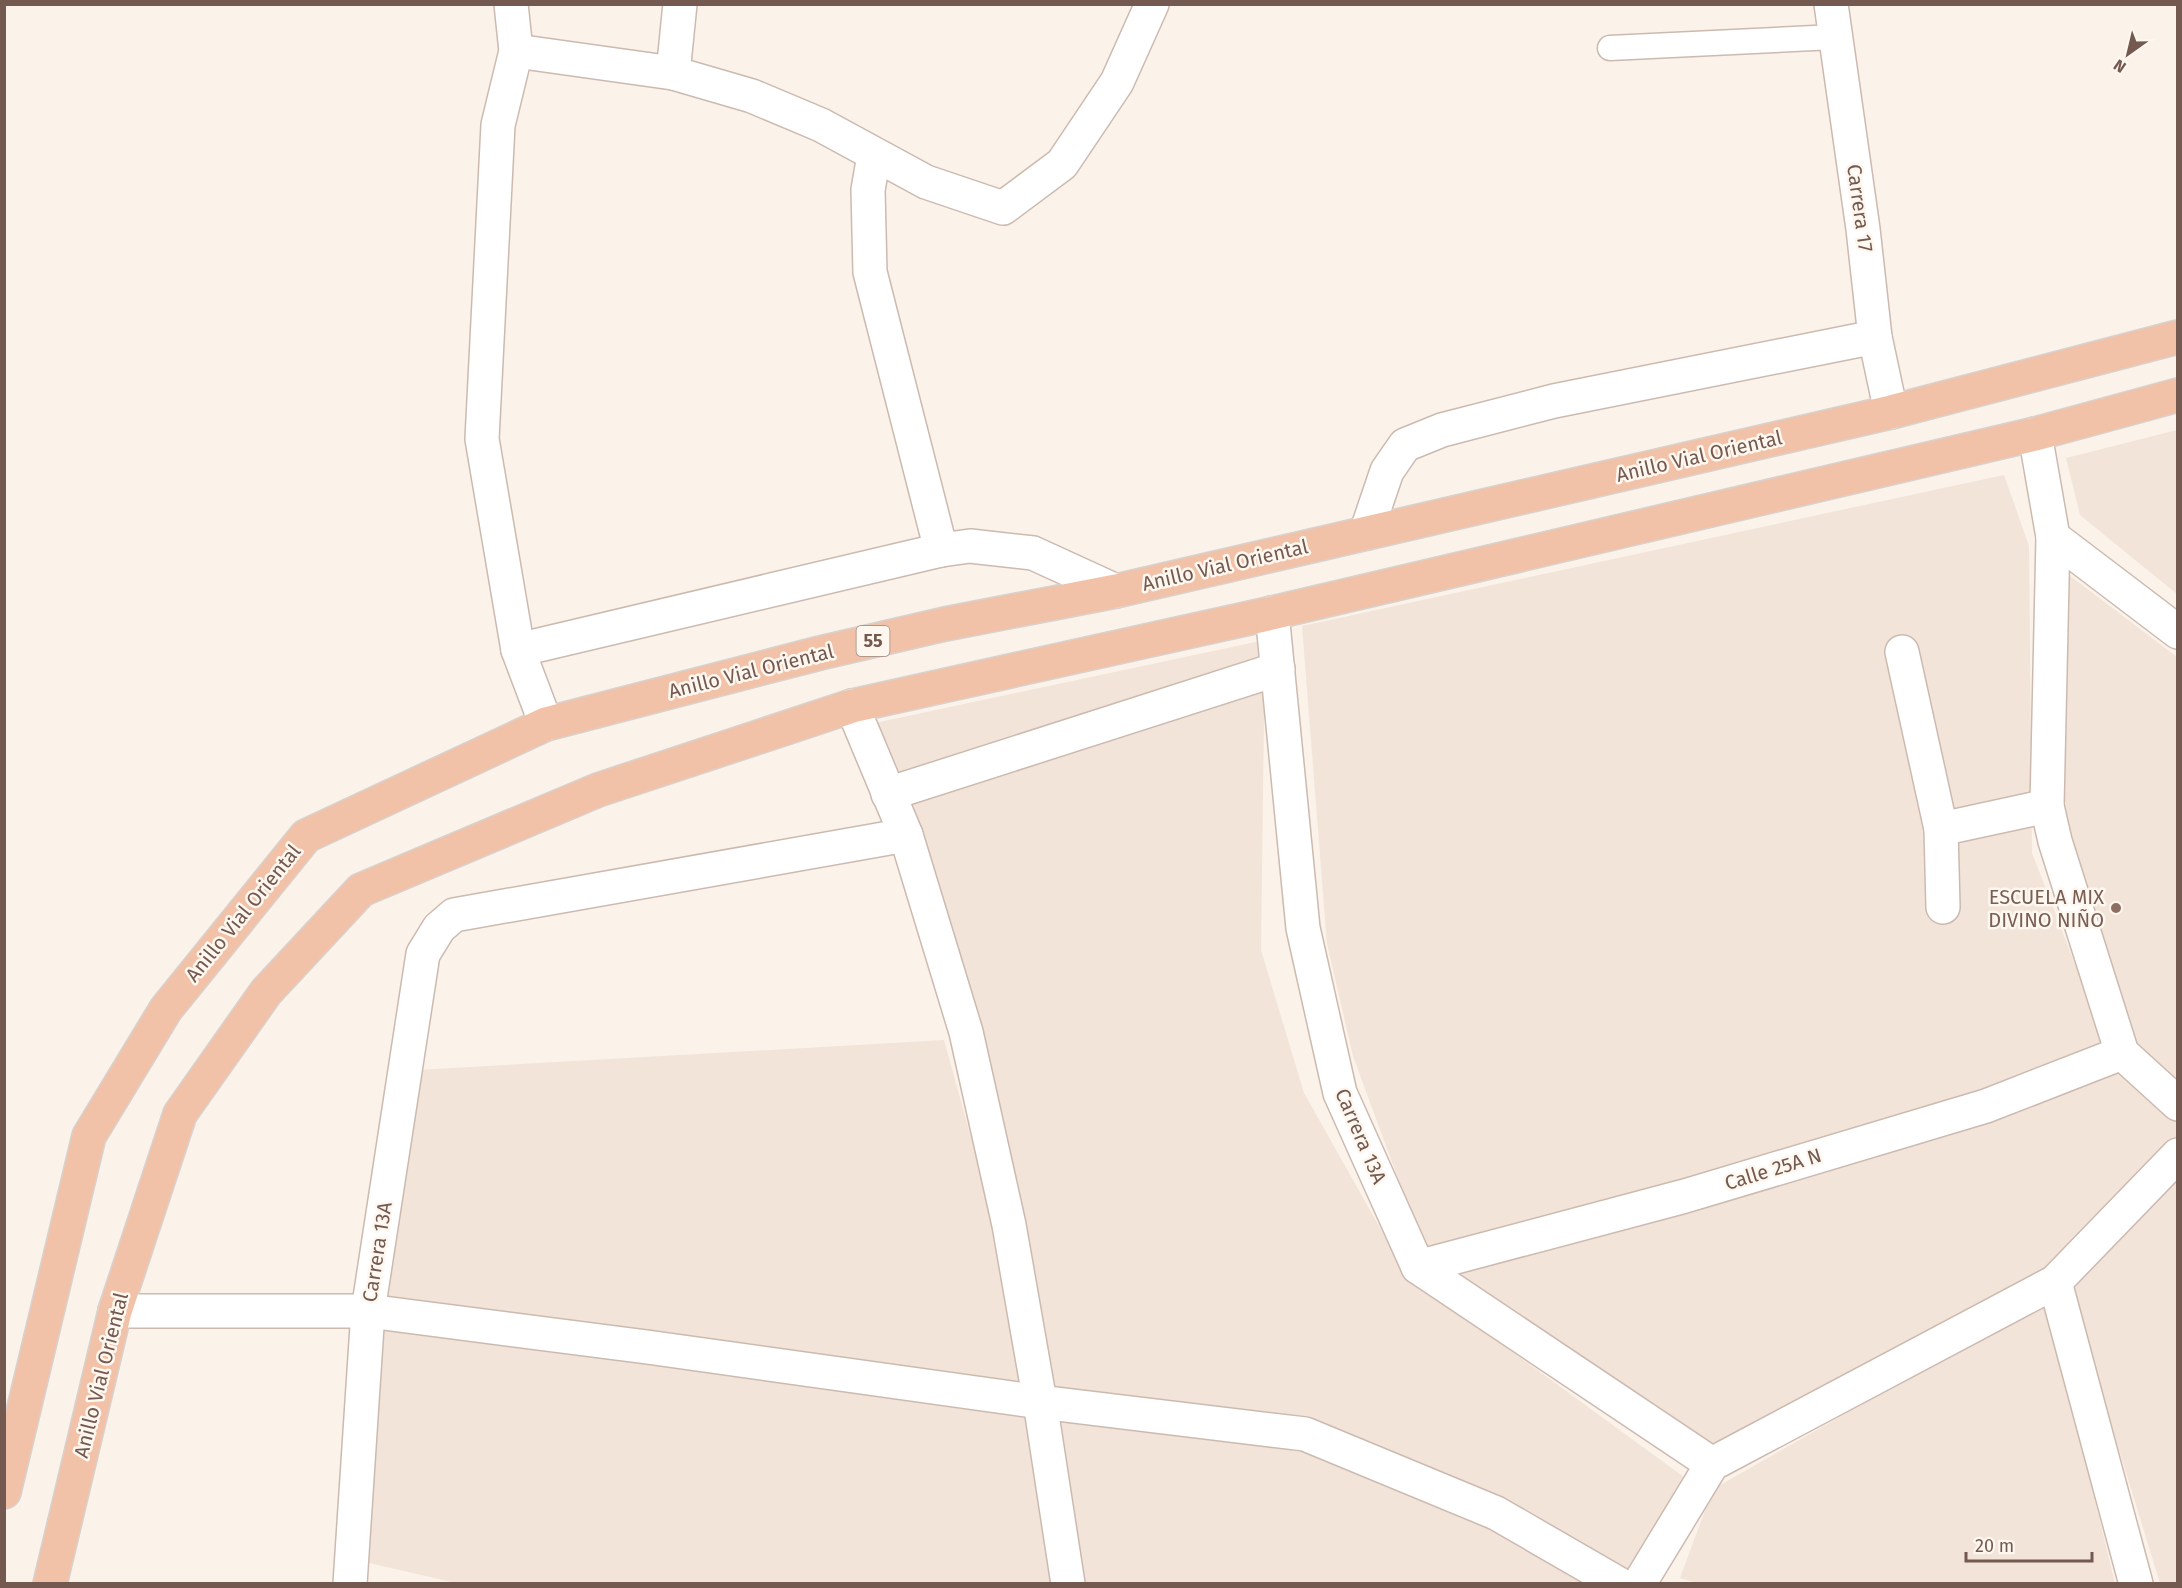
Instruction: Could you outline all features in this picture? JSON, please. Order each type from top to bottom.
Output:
[{"type":"highway","name":"Anillo Vial Oriental","points":[[4,1492],[89,1136],[166,1009],[306,836],[546,724],[808,656],[945,624],[1116,591],[1891,412],[2178,337]]},
{"type":"highway","name":"Anillo Vial Oriental","points":[[50,1584],[115,1311],[180,1114],[266,992],[361,890],[598,790],[852,706],[1272,613],[2035,434],[2178,395]]},
{"type":"street","points":[[511,4],[516,51],[498,125],[482,439],[518,650],[546,724]]},
{"type":"street","points":[[673,73],[680,4]]},
{"type":"street","points":[[516,51],[673,73],[752,96],[821,125],[926,182],[1003,208],[1062,164],[1117,82],[1152,4]]},
{"type":"street","name":"Carrera 17","points":[[1831,4],[1863,229],[1875,337],[1891,412]]},
{"type":"street","points":[[874,155],[868,190],[870,272],[941,550]]},
{"type":"street","points":[[1366,533],[1387,471],[1405,445],[1442,430],[1554,401],[1875,337]]},
{"type":"street","points":[[2035,434],[2053,537],[2047,806],[2055,841],[2122,1053],[2178,1104]]},
{"type":"street","points":[[2053,537],[2178,632]]},
{"type":"street","points":[[518,650],[941,550],[970,546],[1033,553],[1116,591]]},
{"type":"street","name":"Carrera 13A","points":[[1272,613],[1303,928],[1340,1093],[1418,1267]]},
{"type":"street","points":[[1902,652],[1941,829],[1943,907]]},
{"type":"street","points":[[888,794],[1278,669]]},
{"type":"street","points":[[852,706],[906,835],[966,1032],[1009,1225],[1040,1402],[1068,1584]]},
{"type":"street","points":[[1941,829],[2047,806]]},
{"type":"street","name":"Carrera 13A","points":[[355,1582],[368,1311],[423,954],[439,928],[454,915],[906,835]]},
{"type":"street","name":"Calle 25A N","points":[[1418,1267],[1685,1196],[1986,1106],[2122,1053]]},
{"type":"street","points":[[1640,1584],[1713,1464],[2055,1282],[2178,1155]]},
{"type":"street","points":[[1418,1267],[1713,1464]]},
{"type":"street","points":[[2055,1282],[2136,1584]]},
{"type":"street","points":[[115,1311],[368,1311],[1040,1402],[1305,1434],[1496,1513],[1619,1584]]},
{"type":"lane","points":[[1610,48],[1835,37]]},
{"type":"shaded area","points":[[2178,430],[2177,594],[2080,515],[2066,458]]},
{"type":"shaded area","points":[[2004,475],[2029,546],[2032,853],[2107,1047],[1972,1097],[1425,1252],[1353,1056],[1327,944],[1302,626]]},
{"type":"shaded area","points":[[2053,563],[2177,657],[2177,1087],[2133,1045],[2058,837]]},
{"type":"shaded area","points":[[1265,640],[1261,950],[1304,1093],[1406,1274],[1688,1480],[1630,1574],[1310,1423],[1053,1390],[875,723]]},
{"type":"shaded area","points":[[944,1040],[998,1235],[1025,1389],[380,1296],[418,1070]]},
{"type":"shaded area","points":[[2119,1069],[2177,1122],[2177,1140],[2046,1273],[1713,1449],[1448,1270]]},
{"type":"shaded area","points":[[2177,1173],[2177,1583],[2160,1583],[2068,1284]]},
{"type":"shaded area","points":[[2046,1300],[2115,1583],[1701,1584],[1680,1578],[1713,1489]]},
{"type":"shaded area","points":[[372,1324],[1027,1414],[1056,1583],[460,1584],[365,1562]]},
{"type":"shaded area","points":[[1052,1414],[1306,1447],[1486,1522],[1593,1583],[1080,1583]]},
{"type":"place","name":"ESCUELA MIX DIVINO NIÑO","points":[[2116,908]]}]
